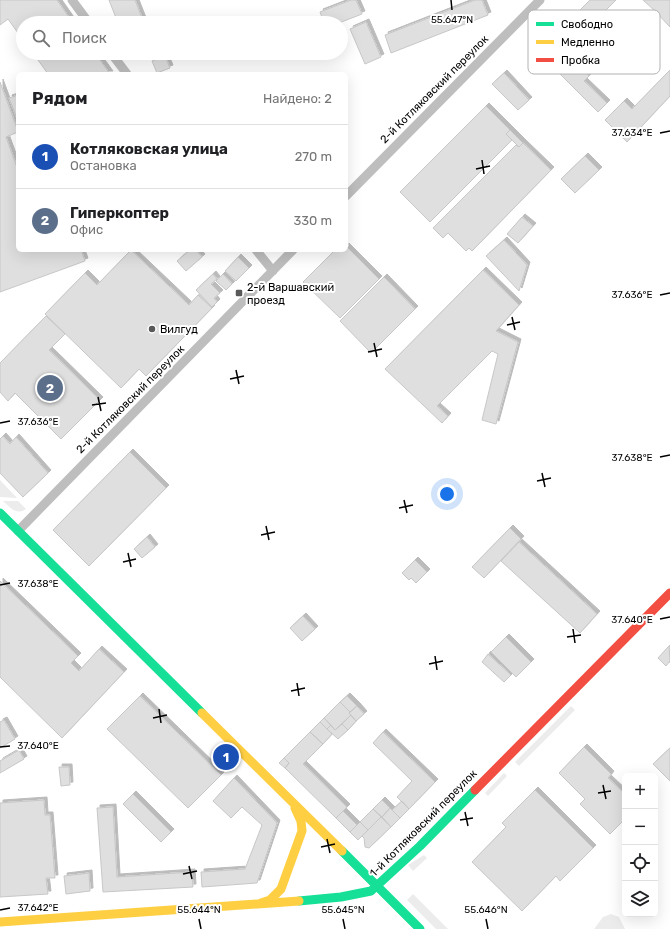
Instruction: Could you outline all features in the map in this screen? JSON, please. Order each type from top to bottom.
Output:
[{"type":"street","points":[[72,0],[84,16]]},
{"type":"street","name":"2-й Котляковский переулок","points":[[530,10],[540,0]]},
{"type":"street","name":"2-й Котляковский переулок","points":[[348,194],[528,12]]},
{"type":"street","points":[[116,60],[125,72]]},
{"type":"street","points":[[258,252],[273,270]]},
{"type":"street","name":"2-й Котляковский переулок","points":[[18,531],[291,252]]},
{"type":"street","points":[[0,513],[420,929]]},
{"type":"street","name":"1-й Котляковский переулок","points":[[0,922],[253,905],[354,895],[371,891],[420,846],[670,593]]},
{"type":"street","points":[[253,905],[270,900],[281,889],[302,831],[298,813],[294,805]]},
{"type":"shaded area","points":[[0,480],[17,498],[0,497]]},
{"type":"shaded area","points":[[3,501],[18,501],[26,509],[19,512],[16,511]]},
{"type":"shaded area","points":[[571,706],[575,710],[519,766],[515,762]]},
{"type":"shaded area","points":[[504,773],[507,776],[488,796],[485,793]]},
{"type":"shaded area","points":[[424,855],[427,858],[413,871],[408,865]]},
{"type":"shaded area","points":[[413,894],[448,929],[436,929],[407,900]]},
{"type":"shaded area","points":[[611,914],[619,917],[625,929],[594,929],[603,917]]},
{"type":"building","points":[[0,0],[57,0],[68,16],[16,16],[16,30],[8,19],[0,25]]},
{"type":"building","points":[[109,0],[135,0],[141,16],[115,16]]},
{"type":"building","points":[[351,0],[356,0],[362,14],[348,19],[348,16],[321,16],[320,12]]},
{"type":"building","points":[[475,0],[482,0],[488,15],[391,53],[385,35]]},
{"type":"building","points":[[590,0],[616,0],[606,10],[580,10]]},
{"type":"building","points":[[643,0],[670,0],[670,27],[660,16],[660,10],[654,10]]},
{"type":"building","points":[[366,22],[381,57],[365,64],[350,29]]},
{"type":"building","points":[[38,60],[100,60],[109,72],[47,72]]},
{"type":"building","points":[[167,60],[170,68],[157,72],[152,61]]},
{"type":"building","points":[[670,70],[670,96],[627,142],[605,120],[624,101],[632,109]]},
{"type":"building","points":[[504,73],[529,100],[518,110],[492,84]]},
{"type":"building","points":[[560,74],[587,74],[589,76],[584,81],[607,103],[598,112]]},
{"type":"building","points":[[0,82],[16,126],[16,133],[6,137],[16,164],[16,252],[82,252],[85,261],[0,292]]},
{"type":"building","points":[[16,96],[16,116],[9,98]]},
{"type":"building","points":[[486,106],[510,130],[506,134],[512,140],[430,222],[400,192]]},
{"type":"building","points":[[510,130],[523,143],[519,147],[506,134]]},
{"type":"building","points":[[523,143],[551,170],[472,251],[469,248],[466,251],[448,233],[443,238],[433,228],[516,145],[519,147]]},
{"type":"building","points":[[585,156],[599,170],[575,193],[561,179]]},
{"type":"building","points":[[522,217],[533,226],[518,243],[507,234]]},
{"type":"building","points":[[504,240],[527,265],[519,291],[486,256]]},
{"type":"building","points":[[348,248],[379,279],[340,318],[303,282],[333,252],[348,252]]},
{"type":"building","points":[[129,252],[133,252],[189,305],[198,295],[212,308],[146,376],[139,369],[121,388],[45,314],[85,273],[97,285]]},
{"type":"building","points":[[188,252],[198,252],[202,257],[186,271],[177,261]]},
{"type":"building","points":[[238,257],[249,268],[236,281],[225,271]]},
{"type":"building","points":[[483,270],[519,305],[496,331],[518,342],[496,424],[482,420],[498,354],[492,351],[437,406],[448,416],[442,423],[385,369]]},
{"type":"building","points":[[213,274],[217,279],[211,284],[220,293],[214,298],[217,302],[212,307],[196,290]]},
{"type":"building","points":[[223,274],[232,284],[226,290],[216,281]]},
{"type":"building","points":[[384,277],[415,309],[371,353],[340,321]]},
{"type":"building","points":[[46,316],[65,334],[49,350],[100,400],[61,439],[15,393],[8,401],[0,392],[0,363]]},
{"type":"building","points":[[3,436],[10,444],[16,437],[48,473],[23,497],[0,473],[0,439]]},
{"type":"building","points":[[130,452],[166,488],[89,566],[53,530]]},
{"type":"building","points":[[510,528],[521,539],[484,578],[472,567]]},
{"type":"building","points":[[147,537],[155,547],[142,558],[134,549]]},
{"type":"building","points":[[519,542],[597,614],[580,633],[501,561]]},
{"type":"building","points":[[415,560],[427,572],[416,583],[411,578],[409,580],[402,573]]},
{"type":"building","points":[[0,581],[78,656],[71,663],[79,671],[99,649],[124,672],[62,738],[0,677]]},
{"type":"building","points":[[303,616],[315,629],[302,641],[290,628]]},
{"type":"building","points":[[506,637],[531,662],[516,677],[491,652]]},
{"type":"building","points":[[669,646],[670,661],[666,666],[658,658]]},
{"type":"building","points":[[488,654],[511,675],[504,682],[482,662]]},
{"type":"building","points":[[140,696],[221,775],[188,808],[107,729]]},
{"type":"building","points":[[347,696],[357,706],[350,712],[340,702]]},
{"type":"building","points":[[340,702],[351,715],[335,730],[324,718]]},
{"type":"building","points":[[357,706],[364,714],[356,721],[349,713]]},
{"type":"building","points":[[351,715],[356,721],[348,730],[342,724]]},
{"type":"building","points":[[324,718],[331,725],[327,729],[320,722]]},
{"type":"building","points":[[4,720],[15,739],[0,748],[0,722]]},
{"type":"building","points":[[320,722],[332,734],[323,744],[310,732]]},
{"type":"building","points":[[342,724],[348,730],[338,739],[327,729],[331,725],[335,730]]},
{"type":"building","points":[[310,732],[323,744],[303,764],[347,807],[336,818],[285,768],[289,763],[284,758]]},
{"type":"building","points":[[383,732],[435,782],[409,809],[397,797],[412,781],[373,743]]},
{"type":"building","points":[[584,747],[611,774],[608,778],[622,791],[622,822],[610,834],[580,804],[585,799],[559,773]]},
{"type":"building","points":[[670,748],[670,781],[653,764]]},
{"type":"building","points":[[19,750],[24,759],[0,773],[0,761]]},
{"type":"building","points":[[284,758],[289,763],[285,768],[279,763]]},
{"type":"building","points":[[59,767],[69,767],[70,785],[61,786]]},
{"type":"building","points":[[234,778],[277,823],[257,883],[202,887],[201,872],[245,869],[262,825],[242,807],[231,818],[213,801]]},
{"type":"building","points":[[535,790],[593,848],[560,881],[556,876],[522,911],[472,862],[506,827],[502,823]]},
{"type":"building","points":[[133,794],[171,832],[161,842],[123,804]]},
{"type":"building","points":[[44,800],[45,815],[50,815],[55,878],[46,878],[48,894],[0,897],[0,803]]},
{"type":"building","points":[[382,800],[390,808],[382,817],[373,809]]},
{"type":"building","points":[[402,801],[409,809],[400,818],[392,810]]},
{"type":"building","points":[[113,807],[117,877],[192,872],[193,887],[103,892],[97,808]]},
{"type":"building","points":[[390,808],[400,818],[391,827],[382,817]]},
{"type":"building","points":[[373,809],[381,817],[368,830],[360,822]]},
{"type":"building","points":[[343,811],[357,825],[350,832],[336,818]]},
{"type":"building","points":[[381,817],[391,827],[369,848],[365,847],[364,838],[362,836]]},
{"type":"building","points":[[360,822],[368,830],[358,840],[350,832]]},
{"type":"building","points":[[89,873],[90,891],[66,894],[64,876]]},
{"type":"traffic: fast","points":[[0,513],[202,713]]},
{"type":"traffic: fast","points":[[299,901],[341,897],[371,891],[420,846],[475,790]]},
{"type":"traffic: fast","points":[[342,851],[420,929]]},
{"type":"traffic: slow","points":[[202,713],[342,851]]},
{"type":"traffic: slow","points":[[261,903],[270,900],[281,889],[302,831],[301,821],[295,808]]},
{"type":"traffic: slow","points":[[0,922],[299,901]]},
{"type":"traffic: jam","points":[[475,790],[670,593]]},
{"type":"place","name":"2-й Варшавский проезд","points":[[239,293]]},
{"type":"place","name":"Вилгуд","points":[[152,329]]},
{"type":"place","name":"Гиперкоптер","points":[[50,388]]},
{"type":"place","name":"Котляковская улица","points":[[226,757]]}]
